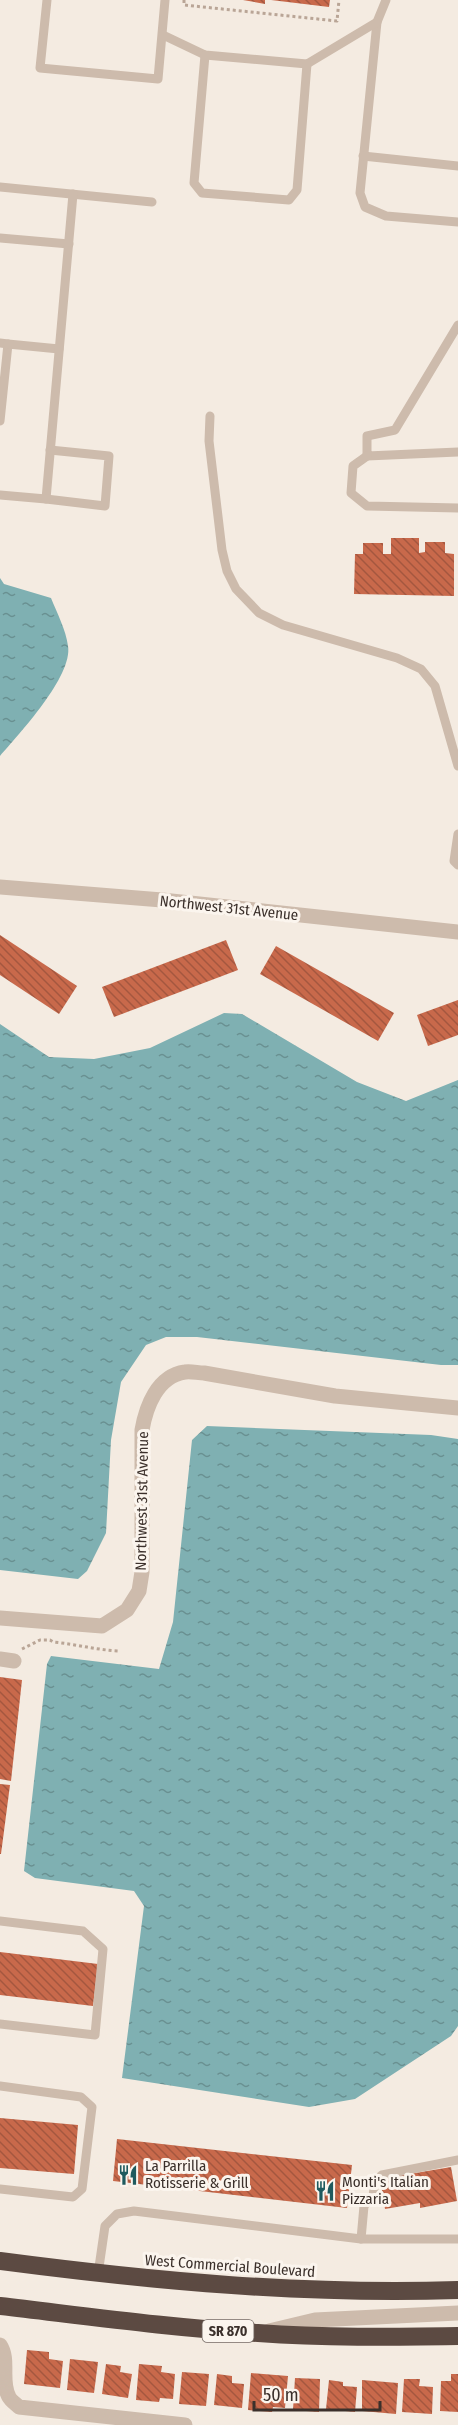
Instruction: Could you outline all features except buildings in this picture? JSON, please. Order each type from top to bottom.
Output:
[{"type":"highway","name":"West Commercial Boulevard","points":[[0,2261],[98,2274],[259,2288],[384,2293],[458,2290]]},
{"type":"highway","name":"SR 870","points":[[0,2306],[258,2333],[388,2337],[458,2336]]},
{"type":"street","name":"Northwest 31st Avenue","points":[[0,887],[162,900],[458,932]]},
{"type":"street","name":"Northwest 31st Avenue","points":[[0,1618],[102,1626],[127,1610],[139,1591],[142,1572],[142,1430],[145,1416],[157,1390],[171,1377],[184,1372],[204,1373],[335,1396],[458,1408]]},
{"type":"street","points":[[258,2333],[315,2320],[458,2313]]},
{"type":"street","points":[[0,2345],[5,2354],[4,2377],[8,2396],[19,2407],[185,2425]]},
{"type":"lane","points":[[47,0],[40,68],[158,79],[165,0]]},
{"type":"lane","points":[[386,0],[377,22],[360,193],[364,207],[386,216],[458,222]]},
{"type":"lane","points":[[163,34],[205,55],[307,64],[377,22]]},
{"type":"lane","points":[[205,55],[194,183],[202,193],[289,200],[297,190],[307,64]]},
{"type":"lane","points":[[363,156],[458,166]]},
{"type":"lane","points":[[0,187],[152,202]]},
{"type":"lane","points":[[46,500],[73,194]]},
{"type":"lane","points":[[0,238],[69,244]]},
{"type":"lane","points":[[367,456],[367,436],[395,430],[458,325]]},
{"type":"lane","points":[[0,420],[4,343],[59,349]]},
{"type":"lane","points":[[210,417],[209,441],[222,550],[227,571],[236,589],[259,613],[283,625],[397,658],[421,669],[435,686],[458,766]]},
{"type":"lane","points":[[0,495],[105,506],[109,456],[50,450]]},
{"type":"lane","points":[[458,452],[367,456],[352,466],[351,493],[367,506],[458,508]]},
{"type":"lane","points":[[458,834],[454,861],[458,865]]},
{"type":"lane","points":[[0,1921],[83,1931],[103,1949],[95,2035],[0,2024]]},
{"type":"lane","points":[[0,2086],[81,2097],[92,2107],[82,2189],[73,2197],[0,2189]]},
{"type":"lane","points":[[361,2239],[364,2206],[373,2196],[375,2181],[382,2175],[458,2160]]},
{"type":"lane","points":[[98,2274],[105,2226],[117,2214],[134,2211],[361,2239],[458,2239]]},
{"type":"path","points":[[184,0],[184,5],[337,21],[339,0]]},
{"type":"path","points":[[7,1660],[22,1648],[40,1640],[80,1645],[87,1649],[119,1651]]},
{"type":"water","points":[[0,578],[4,584],[51,598],[68,646],[62,673],[54,688],[0,756]]},
{"type":"water","points":[[224,1013],[242,1014],[357,1082],[406,1101],[458,1080],[458,1365],[441,1365],[197,1337],[166,1337],[146,1345],[121,1382],[111,1440],[106,1533],[87,1571],[78,1579],[0,1570],[0,1024],[49,1057],[94,1059],[150,1048]]},
{"type":"water","points":[[207,1426],[431,1435],[458,1439],[458,2026],[451,2036],[355,2099],[309,2107],[122,2078],[144,1906],[134,1891],[35,1878],[24,1871],[47,1664],[51,1656],[159,1669],[173,1622],[192,1440]]},
{"type":"place","name":"La Parrilla Rotisserie & Grill","points":[[128,2175]]},
{"type":"place","name":"Monti's Italian Pizzaria","points":[[325,2191]]}]
